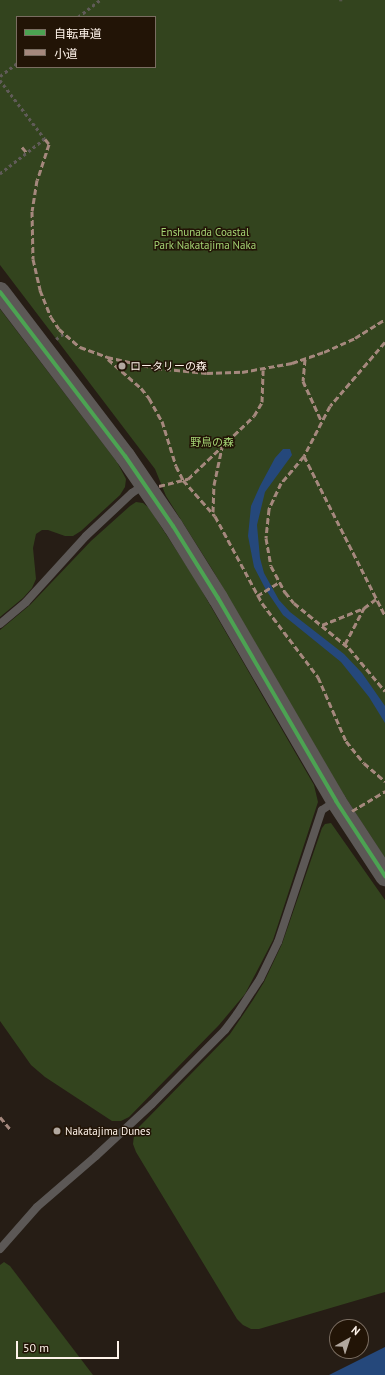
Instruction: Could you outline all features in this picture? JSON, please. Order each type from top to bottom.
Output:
[{"type":"street","points":[[0,292],[145,484],[203,574],[336,801],[385,876]]},
{"type":"lane","points":[[0,624],[26,602],[86,536],[132,493],[145,484]]},
{"type":"lane","points":[[0,1249],[12,1233],[36,1207],[96,1156],[152,1104],[224,1030],[237,1014],[260,979],[278,942],[322,810],[336,801]]},
{"type":"path","points":[[79,16],[100,0]]},
{"type":"path","points":[[0,76],[16,64]]},
{"type":"path","points":[[0,80],[45,139],[0,174]]},
{"type":"path","points":[[53,342],[64,334]]},
{"type":"green space","name":"Enshunada Coastal Park Nakatajima Naka","points":[[0,0],[385,0],[385,858],[342,792],[212,569],[166,496],[155,469],[0,265]]},
{"type":"green space","points":[[0,309],[117,462],[126,479],[125,487],[120,495],[81,531],[73,536],[65,536],[48,530],[42,530],[36,534],[33,548],[36,579],[32,588],[23,598],[0,617]]},
{"type":"green space","points":[[136,502],[143,503],[149,508],[195,579],[314,785],[318,802],[273,940],[245,994],[219,1025],[129,1117],[121,1121],[112,1121],[45,1077],[31,1065],[0,1021],[0,630],[30,605],[91,541]]},
{"type":"green space","points":[[331,823],[385,900],[385,1292],[259,1329],[251,1329],[243,1325],[237,1319],[136,1152],[133,1144],[134,1135],[139,1127],[230,1034],[253,1000],[264,982],[282,944],[322,828],[325,824]]},
{"type":"green space","points":[[4,1262],[10,1266],[93,1375],[0,1375],[0,1265]]},
{"type":"water","points":[[283,449],[290,449],[292,455],[265,492],[257,525],[260,558],[264,573],[279,600],[290,612],[344,654],[362,673],[385,706],[385,723],[369,697],[341,662],[283,615],[266,590],[254,567],[248,536],[251,506],[275,458]]},
{"type":"water","points":[[385,1347],[385,1375],[329,1375],[361,1359],[369,1359],[369,1355]]},
{"type":"marked path","points":[[45,139],[49,144],[37,180],[32,211],[33,259],[40,290],[51,317],[59,329],[80,347],[107,357],[156,368],[207,373],[242,372],[292,363],[324,352],[355,338],[385,319]]},
{"type":"marked path","points":[[22,147],[27,153]]},
{"type":"marked path","points":[[385,342],[330,406],[304,456],[281,483],[269,509],[266,538],[271,566],[285,592],[294,603],[349,648],[385,691]]},
{"type":"marked path","points":[[108,359],[141,388],[149,398],[162,421],[176,466],[183,480],[215,516],[262,603],[318,677],[346,741],[364,763],[385,781]]},
{"type":"marked path","points":[[305,359],[303,381],[321,420]]},
{"type":"marked path","points":[[159,486],[188,479],[254,416],[262,402],[263,370]]},
{"type":"marked path","points":[[213,512],[214,485],[222,446]]},
{"type":"marked path","points":[[304,456],[385,616]]},
{"type":"marked path","points":[[257,596],[279,582]]},
{"type":"marked path","points":[[322,625],[364,608],[376,599]]},
{"type":"marked path","points":[[345,644],[364,608]]},
{"type":"marked path","points":[[352,811],[385,791]]},
{"type":"marked path","points":[[0,1117],[10,1129]]},
{"type":"cycle path","points":[[0,292],[125,456],[173,526],[218,598],[336,801],[385,876]]},
{"type":"place","name":"ロータリーの森","points":[[122,366]]},
{"type":"place","name":"Nakatajima Dunes","points":[[57,1131]]},
{"type":"park label","name":"野鳥の森","points":[[212,442]]}]
